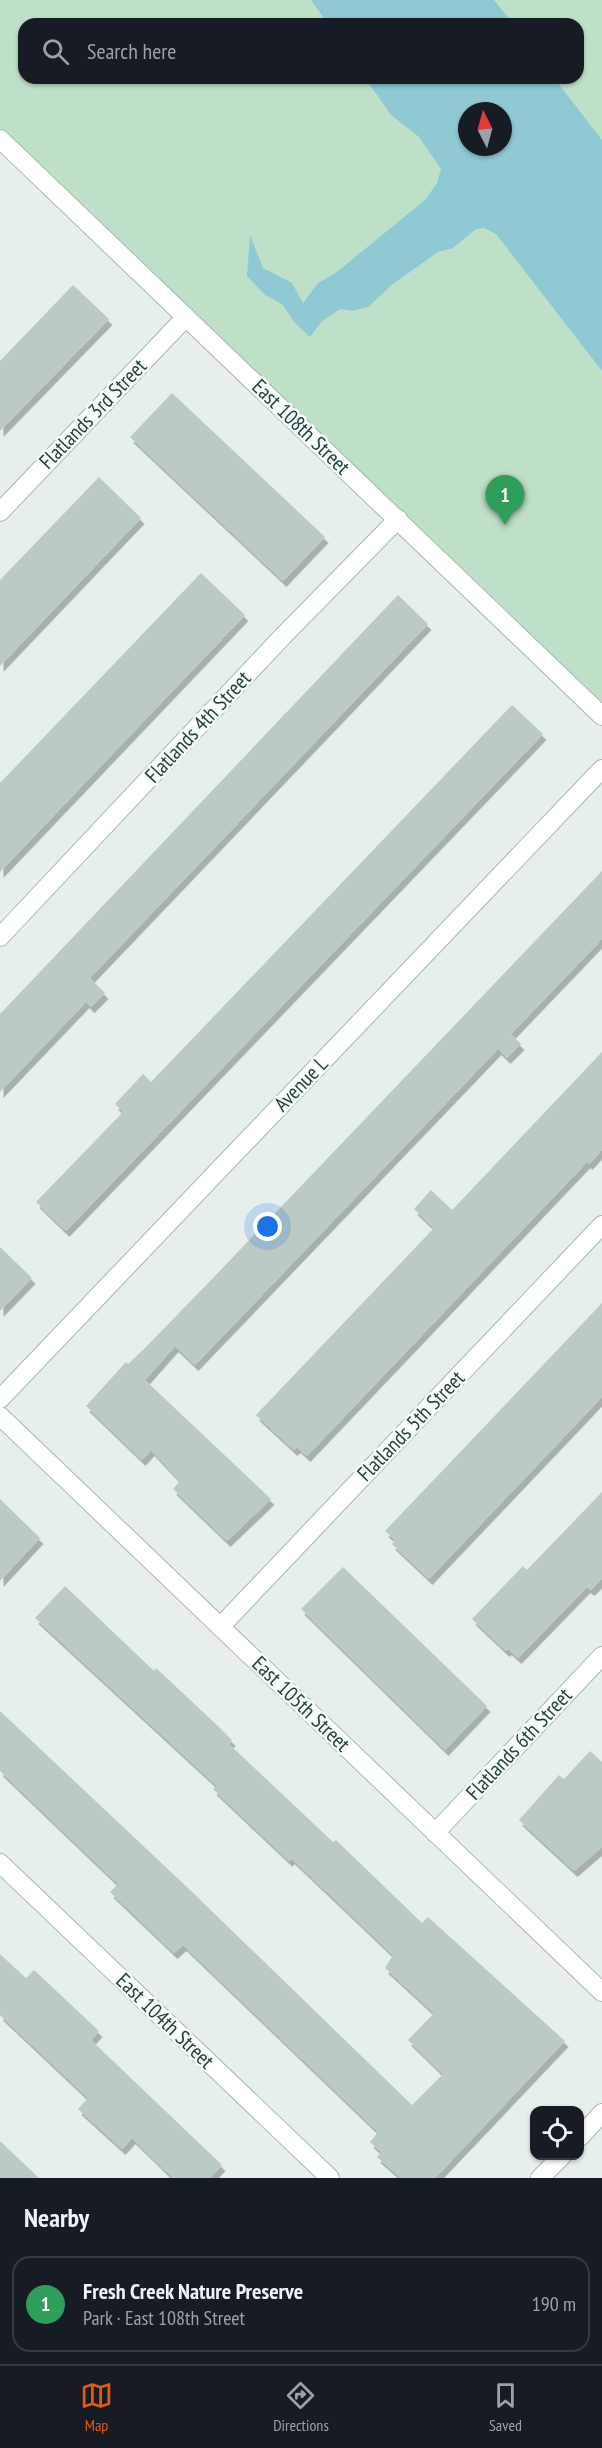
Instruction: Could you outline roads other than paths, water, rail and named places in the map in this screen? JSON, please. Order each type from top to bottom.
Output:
[{"type":"street","name":"East 108th Street","points":[[0,139],[602,716]]},
{"type":"street","name":"Flatlands 3rd Street","points":[[0,512],[186,317]]},
{"type":"street","name":"Flatlands 4th Street","points":[[0,937],[283,636],[398,519]]},
{"type":"street","name":"Avenue L","points":[[0,1399],[602,769]]},
{"type":"street","name":"Flatlands 5th Street","points":[[220,1627],[602,1225]]},
{"type":"street","name":"East 105th Street","points":[[0,1416],[602,1992]]},
{"type":"street","name":"Flatlands 6th Street","points":[[435,1833],[602,1656]]},
{"type":"street","name":"East 104th Street","points":[[0,1863],[330,2178]]},
{"type":"street","points":[[584,2132],[602,2113]]},
{"type":"street","points":[[540,2178],[557,2160]]},
{"type":"water","points":[[311,0],[494,0],[508,18],[324,18]]},
{"type":"water","points":[[369,84],[559,84],[602,140],[602,371],[496,234],[484,228],[476,229],[453,248],[438,252],[393,284],[368,307],[353,311],[340,309],[322,321],[310,337],[295,323],[282,304],[265,295],[247,276],[250,235],[263,268],[292,283],[303,303],[318,283],[337,272],[426,199],[437,183],[441,169],[419,137],[391,115]]},
{"type":"place","name":"Fresh Creek Nature Preserve","points":[[505,525]]}]
